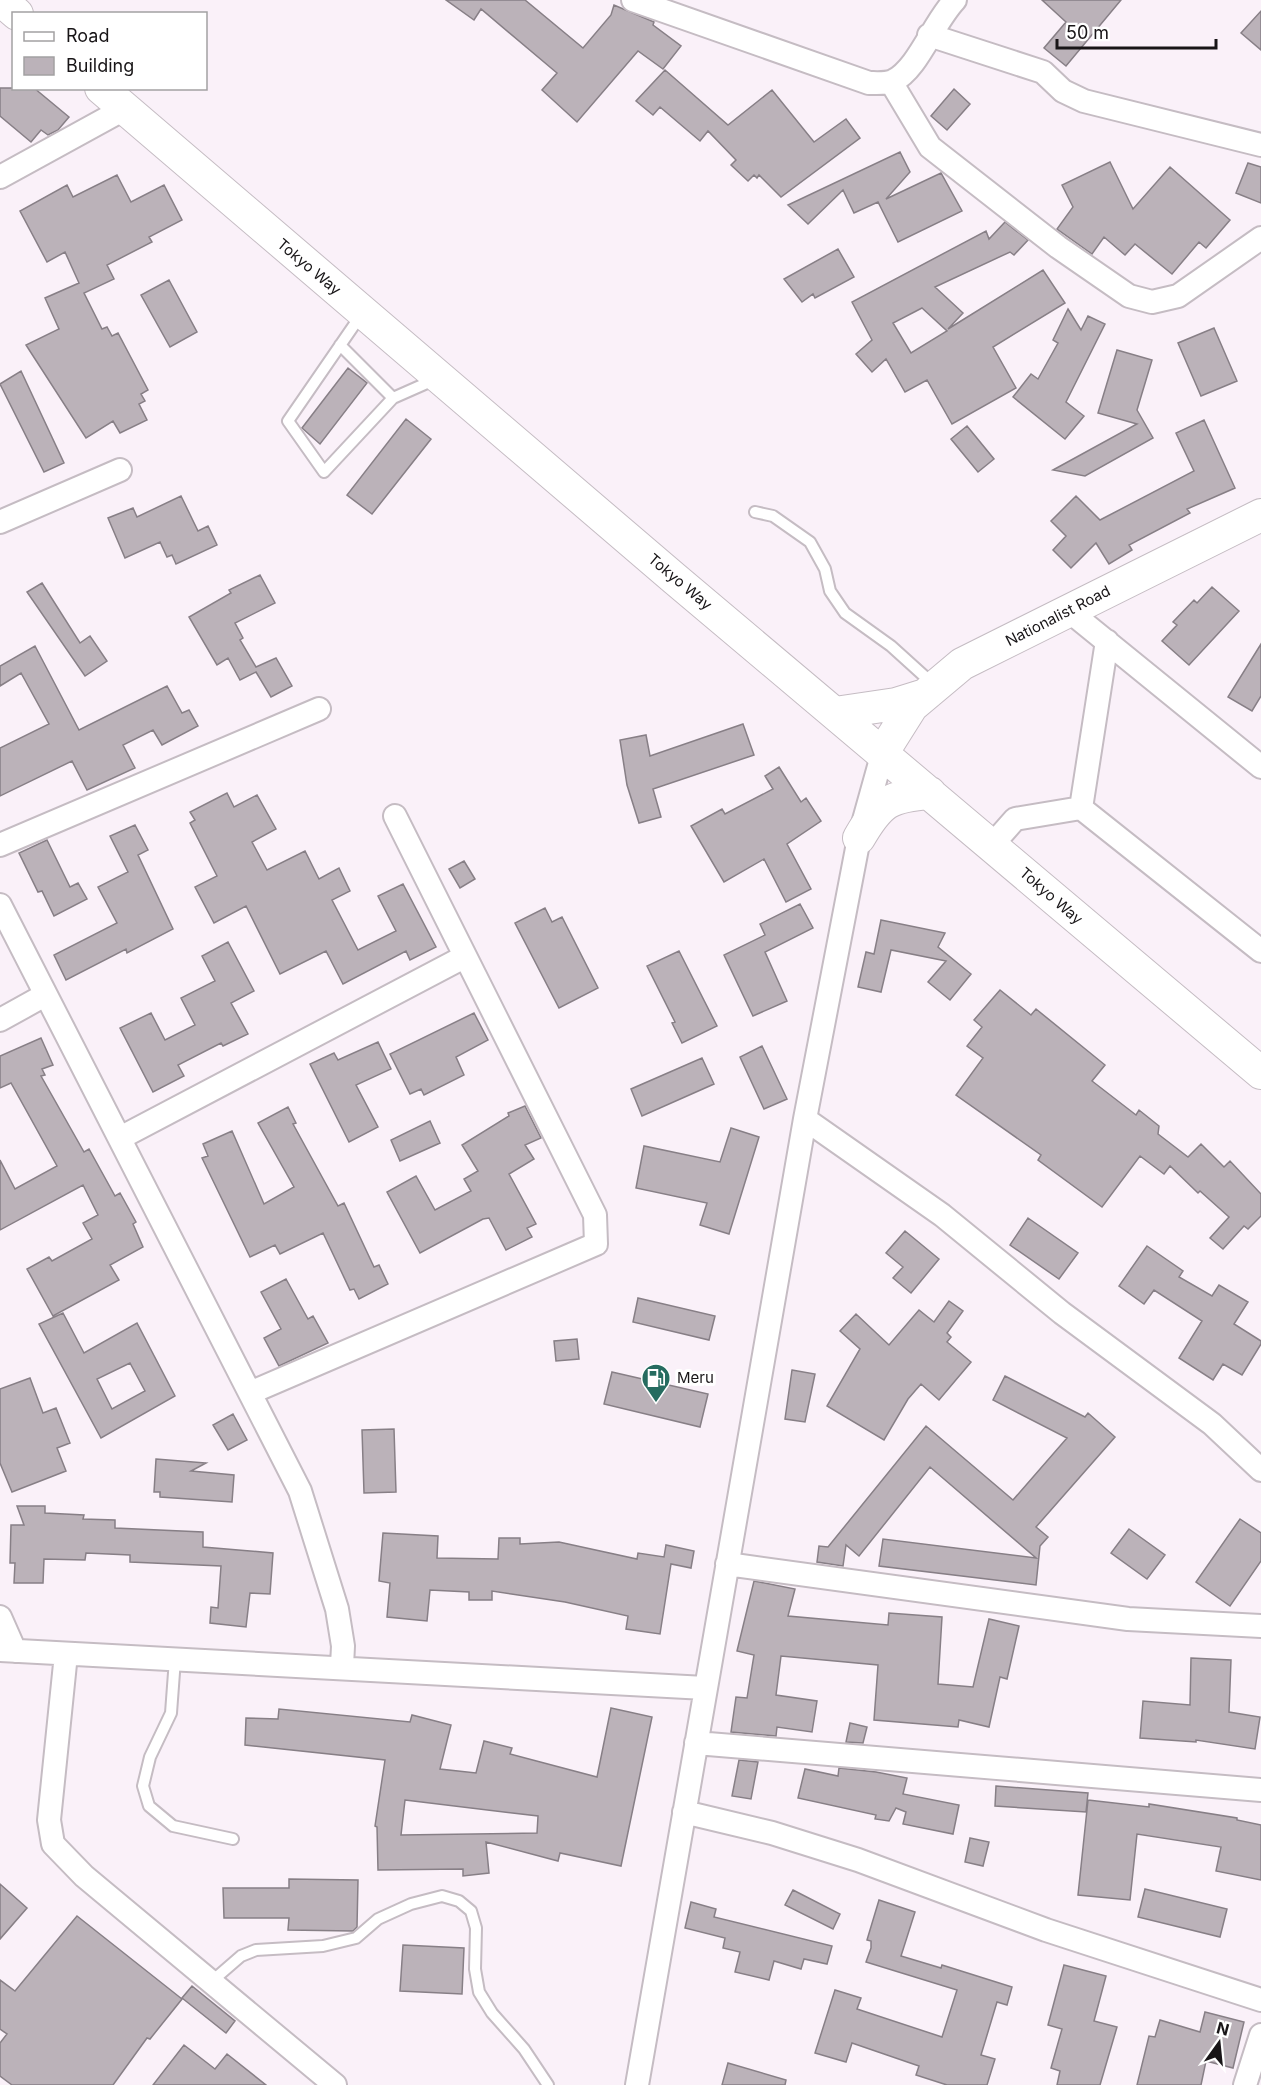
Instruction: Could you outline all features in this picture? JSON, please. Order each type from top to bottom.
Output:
[{"type":"main road","points":[[1,0],[14,12]]},
{"type":"main road","name":"Tokyo Way","points":[[103,90],[439,378],[1261,1073]]},
{"type":"main road","name":"Nationalist Road","points":[[883,752],[912,706],[962,664],[1261,515]]},
{"type":"main road","points":[[835,713],[896,704],[930,691]]},
{"type":"main road","points":[[907,772],[907,746],[914,718],[930,691]]},
{"type":"main road","points":[[859,838],[874,812],[900,795],[930,793]]},
{"type":"street","points":[[633,0],[869,83],[891,82],[911,68],[929,34],[955,0]]},
{"type":"street","points":[[929,34],[1044,72],[1063,90],[1084,101],[1261,145]]},
{"type":"street","points":[[891,82],[930,147],[1058,248],[1129,296],[1152,302],[1178,296],[1261,238]]},
{"type":"street","points":[[0,177],[124,109]]},
{"type":"street","points":[[0,522],[120,470]]},
{"type":"street","points":[[1069,611],[1261,766]]},
{"type":"street","points":[[1081,808],[1107,641]]},
{"type":"street","points":[[0,844],[319,709]]},
{"type":"street","points":[[637,2085],[805,1119],[859,838],[883,752]]},
{"type":"street","points":[[992,845],[1015,819],[1081,808],[1261,951]]},
{"type":"street","points":[[252,1392],[596,1244],[595,1215],[395,816]]},
{"type":"street","points":[[0,906],[252,1392],[300,1491],[337,1609],[343,1646],[342,1666]]},
{"type":"street","points":[[120,1138],[464,957]]},
{"type":"street","points":[[0,1020],[45,995]]},
{"type":"street","points":[[805,1119],[942,1215],[1062,1313],[1212,1424],[1261,1470]]},
{"type":"street","points":[[727,1564],[1128,1619],[1261,1626]]},
{"type":"street","points":[[0,1617],[8,1651],[342,1666],[705,1688]]},
{"type":"street","points":[[66,1654],[49,1820],[53,1844],[84,1876],[335,2085]]},
{"type":"street","points":[[696,1743],[1261,1790]]},
{"type":"street","points":[[684,1812],[772,1833],[858,1860],[1046,1930],[1261,2000]]},
{"type":"street","points":[[1245,2085],[1261,2036]]},
{"type":"lane","points":[[363,313],[288,421],[324,472],[393,398],[439,378]]},
{"type":"lane","points":[[340,345],[393,398]]},
{"type":"lane","points":[[755,512],[773,516],[810,542],[825,569],[830,591],[845,613],[891,646],[930,691]]},
{"type":"lane","points":[[175,1659],[171,1713],[150,1757],[143,1786],[149,1806],[173,1826],[233,1839]]},
{"type":"lane","points":[[211,1982],[241,1956],[256,1950],[323,1946],[345,1941],[356,1938],[378,1919],[411,1904],[442,1896],[459,1900],[471,1911],[476,1928],[475,1969],[479,1992],[492,2013],[525,2049],[548,2085]]},
{"type":"building","points":[[446,0],[525,0],[583,48],[611,15],[614,5],[654,22],[653,25],[681,46],[663,69],[638,51],[577,122],[542,90],[557,73],[481,9],[474,20]]},
{"type":"building","points":[[1042,0],[1121,0],[1066,66],[1044,48],[1066,22]]},
{"type":"building","points":[[1261,11],[1261,50],[1241,33]]},
{"type":"building","points":[[665,70],[728,125],[772,90],[814,142],[846,119],[860,138],[781,197],[759,175],[757,178],[754,175],[748,181],[731,165],[736,160],[708,131],[700,141],[660,107],[653,115],[636,101]]},
{"type":"building","points":[[0,88],[12,88],[12,90],[36,90],[69,117],[58,130],[48,135],[41,130],[31,142],[0,116]]},
{"type":"building","points":[[954,89],[970,104],[947,130],[931,116]]},
{"type":"building","points":[[900,152],[910,172],[886,199],[941,173],[962,211],[898,242],[878,202],[854,213],[843,190],[808,224],[788,205]]},
{"type":"building","points":[[1110,162],[1133,209],[1170,167],[1230,220],[1206,248],[1199,242],[1172,274],[1135,244],[1125,255],[1104,237],[1092,254],[1057,229],[1073,207],[1062,185]]},
{"type":"building","points":[[1248,163],[1261,167],[1261,203],[1236,193]]},
{"type":"building","points":[[117,175],[131,202],[164,185],[182,220],[149,237],[152,242],[107,265],[114,279],[84,293],[102,329],[107,327],[112,336],[118,333],[148,390],[141,394],[145,401],[139,404],[147,420],[120,433],[113,421],[86,438],[26,345],[59,329],[45,298],[79,283],[65,252],[47,262],[20,211],[67,185],[73,197]]},
{"type":"building","points":[[1005,222],[1028,240],[1014,255],[1010,252],[935,287],[963,313],[948,329],[1043,270],[1065,303],[993,347],[1016,388],[952,424],[927,380],[905,392],[886,359],[872,372],[856,354],[872,340],[852,302],[986,231],[989,239]],"holes":[[[922,308],[947,331],[911,353],[893,323]]]},
{"type":"building","points":[[838,249],[854,277],[815,298],[813,294],[802,302],[784,279]]},
{"type":"building","points":[[169,280],[197,332],[170,347],[141,295]]},
{"type":"building","points":[[1068,309],[1081,330],[1088,316],[1105,324],[1066,402],[1084,416],[1065,439],[1013,397],[1031,374],[1038,379],[1058,343],[1053,340]]},
{"type":"building","points":[[1214,328],[1237,381],[1201,396],[1178,343]]},
{"type":"building","points":[[1117,350],[1152,360],[1137,410],[1153,438],[1085,476],[1053,470],[1137,424],[1098,413]]},
{"type":"building","points":[[348,368],[367,383],[320,444],[302,428]]},
{"type":"building","points":[[21,371],[64,463],[44,472],[0,384]]},
{"type":"building","points":[[406,419],[431,439],[372,514],[347,495]]},
{"type":"building","points":[[1204,420],[1235,488],[1187,509],[1190,513],[1129,545],[1132,550],[1109,564],[1096,543],[1071,568],[1053,550],[1066,536],[1051,521],[1076,496],[1100,520],[1194,471],[1176,433]]},
{"type":"building","points":[[967,426],[994,459],[978,472],[951,439]]},
{"type":"building","points":[[181,496],[198,531],[208,526],[217,545],[176,564],[172,555],[167,557],[160,542],[125,558],[108,518],[133,508],[137,517]]},
{"type":"building","points":[[260,575],[275,603],[235,623],[243,638],[240,640],[256,667],[276,658],[292,686],[271,697],[256,672],[240,680],[228,658],[217,665],[189,617],[231,593],[229,590]]},
{"type":"building","points":[[42,583],[80,643],[90,636],[107,661],[85,676],[27,592]]},
{"type":"building","points":[[1212,587],[1239,611],[1189,665],[1162,641],[1177,625],[1173,622],[1194,600],[1197,603]]},
{"type":"building","points":[[1261,644],[1261,696],[1252,711],[1228,697]]},
{"type":"building","points":[[35,646],[79,730],[167,686],[182,713],[189,710],[198,726],[162,745],[153,730],[123,745],[135,768],[87,790],[72,761],[0,796],[0,748],[49,724],[21,673],[0,686],[0,666]]},
{"type":"building","points":[[743,724],[754,755],[653,789],[661,817],[639,823],[627,785],[620,740],[646,735],[650,756]]},
{"type":"building","points":[[779,767],[801,802],[806,798],[821,821],[787,844],[811,889],[786,902],[764,859],[724,882],[691,826],[722,809],[725,814],[773,789],[765,776]]},
{"type":"building","points":[[227,793],[234,807],[257,795],[276,829],[252,842],[267,870],[305,851],[319,879],[339,868],[350,891],[332,900],[358,950],[396,931],[378,896],[403,884],[436,947],[410,960],[406,951],[343,984],[326,951],[280,974],[246,906],[214,923],[195,887],[217,876],[190,823],[195,820],[190,812]]},
{"type":"building","points":[[135,825],[148,850],[138,855],[173,929],[127,953],[126,949],[66,980],[54,955],[117,923],[98,887],[128,872],[110,836]]},
{"type":"building","points":[[47,840],[70,887],[78,883],[87,899],[54,916],[42,891],[38,892],[19,853]]},
{"type":"building","points":[[464,861],[475,879],[460,888],[449,869]]},
{"type":"building","points":[[800,904],[813,928],[765,952],[787,1001],[753,1016],[724,955],[765,935],[760,924]]},
{"type":"building","points":[[545,908],[552,922],[562,917],[598,988],[559,1008],[515,923]]},
{"type":"building","points":[[881,920],[945,933],[938,947],[971,974],[950,1000],[928,982],[946,961],[891,950],[881,992],[858,987],[866,952],[874,954]]},
{"type":"building","points":[[228,942],[254,991],[231,1003],[248,1034],[223,1046],[221,1043],[178,1065],[184,1076],[153,1092],[120,1028],[151,1013],[165,1040],[195,1025],[181,998],[215,981],[202,956]]},
{"type":"building","points":[[679,951],[717,1026],[682,1043],[672,1023],[675,1022],[647,966]]},
{"type":"building","points":[[1000,990],[1031,1015],[1036,1009],[1105,1065],[1092,1081],[1136,1115],[1139,1110],[1159,1126],[1158,1134],[1188,1157],[1201,1144],[1224,1167],[1230,1161],[1261,1194],[1261,1216],[1248,1229],[1244,1226],[1223,1249],[1210,1238],[1229,1217],[1200,1191],[1198,1193],[1170,1166],[1164,1174],[1140,1156],[1102,1207],[1038,1160],[1041,1155],[956,1095],[983,1058],[967,1046],[982,1027],[974,1020]]},
{"type":"building","points":[[474,1013],[488,1040],[456,1057],[464,1075],[424,1095],[421,1089],[410,1094],[390,1054]]},
{"type":"building","points":[[41,1038],[53,1065],[42,1069],[45,1075],[41,1076],[84,1152],[89,1149],[115,1196],[120,1193],[136,1222],[133,1224],[143,1247],[110,1265],[119,1280],[53,1316],[27,1269],[49,1257],[52,1261],[92,1239],[83,1223],[98,1215],[83,1185],[0,1230],[0,1160],[15,1189],[57,1166],[11,1083],[0,1088],[0,1056]]},
{"type":"building","points":[[378,1042],[391,1069],[356,1085],[378,1127],[349,1142],[310,1064],[334,1053],[338,1060]]},
{"type":"building","points":[[762,1046],[787,1099],[764,1109],[740,1057]]},
{"type":"building","points":[[702,1058],[714,1084],[642,1116],[631,1089]]},
{"type":"building","points":[[525,1106],[541,1138],[525,1145],[534,1159],[509,1174],[536,1224],[527,1228],[532,1237],[506,1250],[489,1218],[483,1219],[420,1253],[387,1192],[416,1176],[435,1210],[471,1191],[464,1179],[478,1171],[462,1145],[509,1116],[508,1113]]},
{"type":"building","points":[[288,1107],[296,1123],[293,1124],[338,1206],[344,1203],[374,1267],[379,1265],[388,1284],[359,1299],[354,1289],[350,1290],[323,1233],[280,1254],[275,1245],[250,1257],[202,1158],[208,1156],[203,1144],[232,1131],[264,1204],[294,1187],[258,1123]]},
{"type":"building","points":[[430,1121],[440,1143],[400,1161],[391,1140]]},
{"type":"building","points":[[731,1128],[759,1137],[729,1234],[700,1225],[707,1203],[636,1188],[644,1146],[720,1162]]},
{"type":"building","points":[[1028,1218],[1078,1253],[1059,1279],[1010,1245]]},
{"type":"building","points":[[905,1231],[939,1259],[911,1293],[893,1278],[903,1267],[886,1253]]},
{"type":"building","points":[[1147,1246],[1183,1271],[1179,1277],[1212,1296],[1219,1285],[1248,1302],[1234,1324],[1261,1341],[1261,1344],[1242,1375],[1223,1364],[1213,1380],[1179,1358],[1202,1321],[1154,1290],[1144,1304],[1119,1286]]},
{"type":"building","points":[[286,1279],[308,1319],[313,1316],[328,1343],[279,1366],[264,1338],[281,1329],[261,1292]]},
{"type":"building","points":[[638,1298],[715,1316],[709,1340],[633,1322]]},
{"type":"building","points":[[949,1301],[963,1311],[947,1333],[951,1337],[947,1342],[971,1362],[939,1400],[921,1384],[908,1399],[884,1440],[827,1406],[860,1349],[840,1331],[856,1314],[889,1345],[919,1310],[934,1322]]},
{"type":"building","points":[[63,1313],[84,1353],[137,1323],[175,1396],[101,1438],[39,1324]],"holes":[[[130,1363],[145,1391],[112,1409],[97,1379]]]},
{"type":"building","points":[[577,1339],[579,1359],[556,1361],[554,1341]]},
{"type":"building","points":[[792,1370],[815,1374],[805,1422],[785,1419]]},
{"type":"building","points":[[612,1372],[708,1394],[700,1427],[604,1404]]},
{"type":"building","points":[[1005,1376],[1085,1417],[1088,1413],[1115,1437],[1036,1527],[1048,1537],[1040,1546],[1036,1585],[879,1566],[883,1539],[1036,1558],[930,1467],[859,1556],[846,1545],[843,1566],[817,1562],[819,1546],[828,1547],[926,1426],[1013,1500],[1067,1438],[993,1400]]},
{"type":"building","points":[[30,1378],[43,1413],[56,1408],[70,1443],[57,1448],[66,1471],[12,1492],[0,1463],[0,1389]]},
{"type":"building","points":[[233,1414],[247,1440],[228,1450],[213,1425]]},
{"type":"building","points":[[394,1429],[396,1492],[364,1493],[362,1430]]},
{"type":"building","points":[[156,1459],[206,1463],[191,1471],[234,1475],[232,1502],[160,1497],[160,1492],[154,1492]]},
{"type":"building","points":[[17,1506],[45,1506],[45,1513],[84,1515],[83,1519],[115,1520],[115,1528],[203,1532],[203,1547],[273,1553],[270,1594],[250,1593],[246,1627],[210,1623],[211,1607],[218,1608],[221,1566],[130,1562],[130,1555],[86,1553],[85,1560],[44,1559],[43,1583],[14,1583],[15,1563],[10,1563],[11,1525],[24,1525]]},
{"type":"building","points":[[1240,1519],[1261,1533],[1261,1561],[1230,1606],[1196,1582]]},
{"type":"building","points":[[1129,1529],[1165,1555],[1147,1579],[1111,1553]]},
{"type":"building","points":[[383,1533],[438,1536],[437,1558],[498,1559],[499,1538],[520,1538],[520,1544],[559,1542],[637,1559],[638,1553],[664,1557],[666,1545],[694,1551],[691,1568],[671,1564],[660,1634],[626,1629],[628,1616],[565,1602],[492,1591],[492,1600],[469,1600],[469,1592],[430,1590],[427,1621],[387,1617],[390,1583],[379,1581]]},
{"type":"building","points":[[754,1581],[795,1589],[788,1616],[888,1625],[889,1613],[942,1617],[938,1684],[973,1687],[989,1619],[1019,1626],[1007,1679],[1000,1677],[989,1727],[959,1720],[958,1727],[874,1720],[878,1665],[781,1656],[776,1695],[817,1701],[812,1732],[777,1727],[776,1736],[731,1732],[736,1697],[747,1698],[754,1655],[737,1651]]},
{"type":"building","points":[[1191,1658],[1231,1660],[1229,1712],[1260,1717],[1255,1749],[1196,1740],[1196,1742],[1140,1738],[1143,1701],[1190,1705]]},
{"type":"building","points":[[611,1708],[652,1717],[621,1866],[560,1853],[558,1861],[486,1842],[489,1873],[463,1876],[463,1869],[378,1870],[377,1827],[375,1826],[385,1760],[245,1745],[246,1718],[278,1719],[279,1709],[410,1722],[412,1715],[451,1725],[440,1769],[476,1773],[484,1741],[512,1748],[510,1754],[597,1777]],"holes":[[[405,1800],[538,1816],[537,1833],[401,1835]]]},
{"type":"building","points":[[850,1723],[867,1727],[863,1743],[846,1742]]},
{"type":"building","points":[[739,1760],[758,1762],[751,1799],[732,1796]]},
{"type":"building","points":[[839,1768],[907,1778],[903,1794],[959,1805],[953,1834],[903,1824],[906,1812],[896,1808],[889,1821],[875,1819],[876,1815],[798,1798],[805,1769],[838,1776]]},
{"type":"building","points":[[996,1786],[1088,1793],[1086,1812],[995,1806]]},
{"type":"building","points":[[1088,1800],[1149,1807],[1149,1804],[1237,1818],[1237,1820],[1261,1825],[1261,1880],[1216,1871],[1221,1847],[1137,1834],[1130,1900],[1078,1895]]},
{"type":"building","points":[[970,1838],[989,1842],[983,1866],[965,1862]]},
{"type":"building","points":[[289,1879],[358,1880],[357,1927],[353,1931],[288,1930],[289,1918],[224,1918],[223,1888],[289,1888]]},
{"type":"building","points":[[0,1884],[27,1908],[0,1939]]},
{"type":"building","points":[[1145,1889],[1227,1909],[1220,1937],[1138,1917]]},
{"type":"building","points":[[793,1890],[840,1914],[833,1929],[785,1905]]},
{"type":"building","points":[[879,1900],[915,1912],[901,1956],[941,1968],[942,1965],[1012,1987],[1007,2005],[997,2002],[981,2055],[995,2059],[987,2085],[947,2085],[916,2075],[919,2066],[852,2043],[846,2062],[815,2053],[835,1990],[861,1998],[857,2009],[942,2037],[957,1990],[866,1962],[871,1948],[871,1941],[867,1940]]},
{"type":"building","points":[[691,1902],[716,1909],[714,1917],[832,1946],[827,1964],[804,1959],[801,1969],[774,1961],[769,1980],[735,1972],[740,1952],[723,1948],[725,1938],[685,1928]]},
{"type":"building","points":[[77,1916],[182,1999],[150,2039],[147,2038],[113,2085],[12,2085],[0,2076],[0,2043],[7,2034],[0,2029],[0,1980],[15,1991]]},
{"type":"building","points":[[403,1945],[464,1948],[462,1994],[400,1991]]},
{"type":"building","points":[[1064,1965],[1106,1976],[1094,2021],[1117,2027],[1100,2085],[1057,2085],[1060,2071],[1051,2068],[1062,2029],[1048,2025]]},
{"type":"building","points":[[192,1986],[235,2021],[226,2033],[182,1998]]},
{"type":"building","points":[[1205,2012],[1244,2022],[1233,2068],[1206,2061],[1201,2085],[1137,2085],[1149,2036],[1155,2037],[1160,2020],[1200,2032]]},
{"type":"building","points":[[184,2045],[215,2069],[227,2054],[266,2085],[153,2085]]},
{"type":"building","points":[[728,2063],[786,2080],[785,2085],[722,2085]]},
{"type":"place","name":"Meru","points":[[656,1404]]}]
